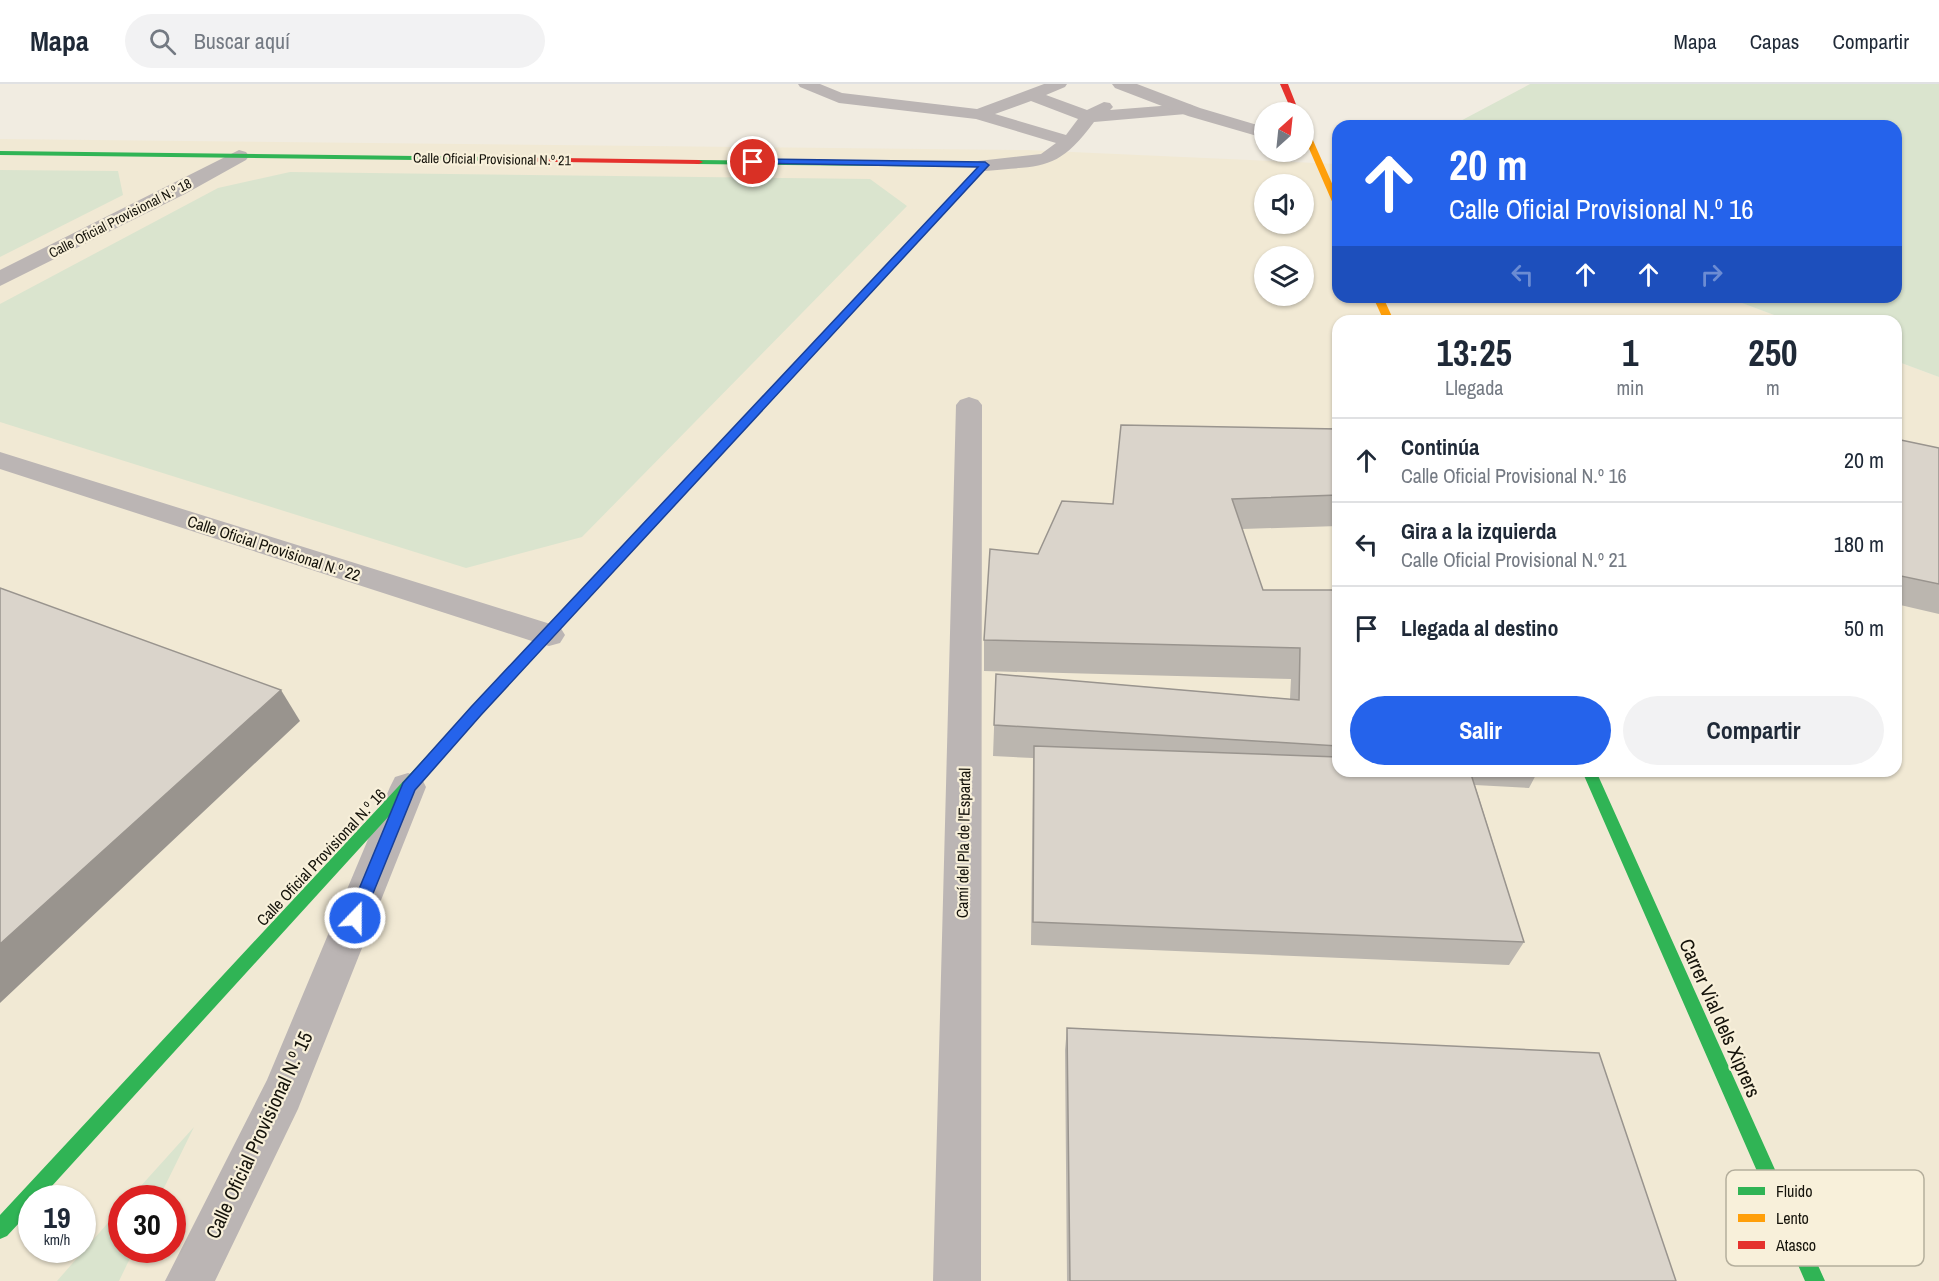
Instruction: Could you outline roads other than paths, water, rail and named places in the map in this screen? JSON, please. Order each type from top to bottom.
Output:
[{"type":"street","points":[[1284,84],[1292,102]]},
{"type":"street","points":[[1127,86],[1186,109],[1254,131]]},
{"type":"street","name":"Calle Oficial Provisional N.º 21","points":[[0,153],[985,165]]},
{"type":"street","points":[[1314,155],[1332,193]]},
{"type":"street","name":"Calle Oficial Provisional N.º 18","points":[[0,279],[177,190],[239,156]]},
{"type":"street","name":"Calle Oficial Provisional N.º 16","points":[[0,1229],[476,711],[985,165]]},
{"type":"street","name":"Camí del Pla de l'Espartal","points":[[957,1281],[969,405]]},
{"type":"street","name":"Calle Oficial Provisional N.º 22","points":[[0,460],[549,635]]},
{"type":"street","name":"Carrer Vial dels Xiprers","points":[[1592,777],[1766,1170]]},
{"type":"street","name":"Calle Oficial Provisional N.º 15","points":[[189,1281],[283,1094],[408,787]]},
{"type":"street","name":"Carrer Vial dels Xiprers","points":[[1808,1266],[1815,1281]]},
{"type":"lane","points":[[807,84],[839,98],[978,114],[1059,84]]},
{"type":"lane","points":[[807,84],[915,91],[978,114],[1070,142]]},
{"type":"lane","points":[[1005,84],[1089,117],[1186,109]]},
{"type":"lane","points":[[985,165],[1046,159],[1070,142],[1089,117],[1127,86]]},
{"type":"lane","points":[[839,98],[915,91]]},
{"type":"lane","points":[[987,94],[1031,95]]}]
